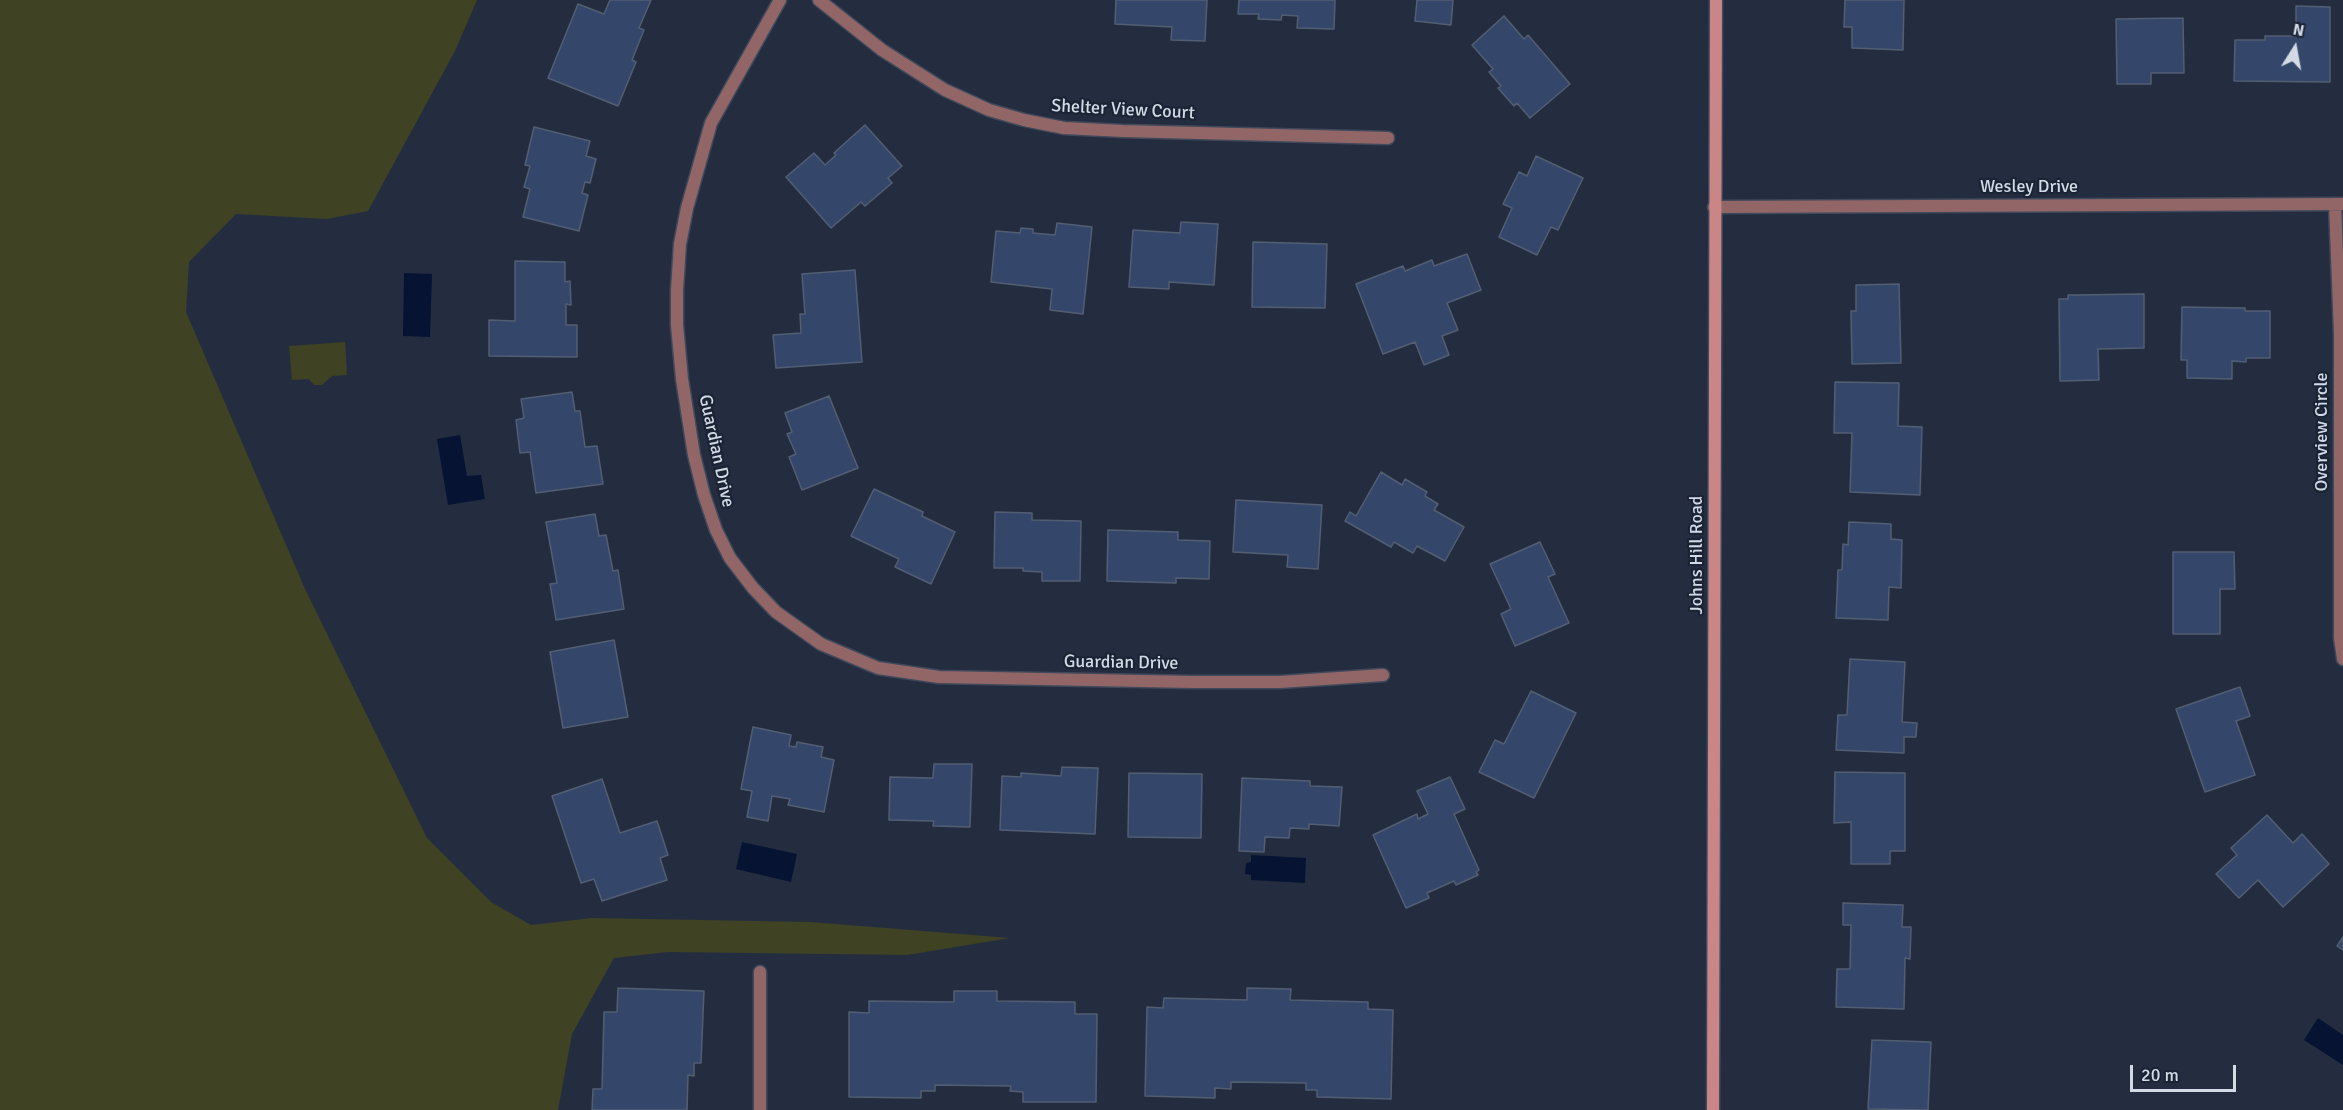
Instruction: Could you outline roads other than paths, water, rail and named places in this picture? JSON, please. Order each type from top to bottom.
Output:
[{"type":"main road","name":"Johns Hill Road","points":[[1713,1110],[1716,0]]},
{"type":"street","name":"Guardian Drive","points":[[780,0],[711,123],[687,208],[680,244],[677,290],[677,325],[682,379],[694,455],[716,530],[730,558],[753,588],[776,612],[821,644],[878,668],[939,677],[1280,682],[1383,675]]},
{"type":"street","name":"Shelter View Court","points":[[819,0],[882,50],[945,90],[989,110],[1024,120],[1064,128],[1123,131],[1388,138]]},
{"type":"street","name":"Wesley Drive","points":[[1714,207],[2339,204]]},
{"type":"street","name":"Overview Circle","points":[[2339,204],[2340,638],[2343,659]]},
{"type":"street","points":[[760,972],[760,1110]]},
{"type":"water","points":[[404,273],[432,274],[430,337],[403,336]]},
{"type":"water","points":[[460,435],[467,476],[481,475],[485,499],[448,505],[437,439]]},
{"type":"water","points":[[742,842],[797,854],[791,882],[736,869]]},
{"type":"water","points":[[1251,855],[1306,858],[1305,883],[1251,880],[1251,875],[1245,874],[1246,863],[1251,862]]},
{"type":"water","points":[[2318,1018],[2343,1035],[2343,1065],[2304,1040]]}]
